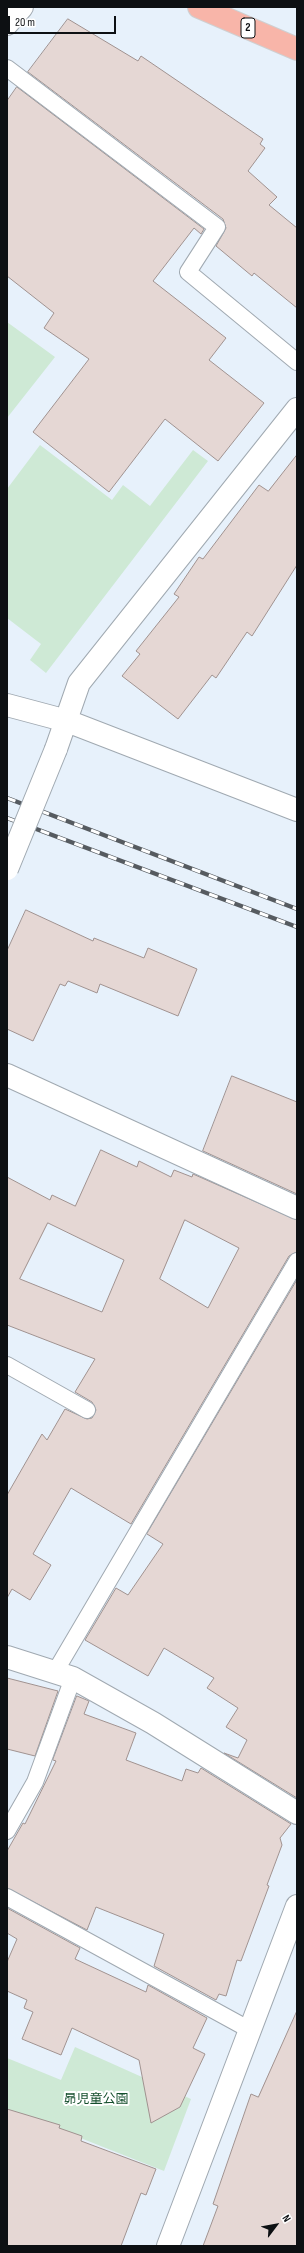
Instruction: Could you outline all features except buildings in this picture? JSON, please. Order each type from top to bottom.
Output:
[{"type":"main road","name":"2","points":[[199,7],[297,49]]},
{"type":"street","points":[[7,24],[22,7]]},
{"type":"street","points":[[7,869],[56,749],[79,683],[297,409]]},
{"type":"street","points":[[7,705],[66,722],[297,810]]},
{"type":"street","points":[[7,1075],[297,1208]]},
{"type":"street","points":[[7,1657],[64,1675],[152,1723],[297,1813]]},
{"type":"street","points":[[168,2246],[297,1906]]},
{"type":"lane","points":[[7,68],[217,227],[188,272],[297,362]]},
{"type":"lane","points":[[7,1831],[35,1782],[64,1675],[297,1261]]},
{"type":"lane","points":[[7,1365],[87,1410]]},
{"type":"lane","points":[[7,1897],[250,2030]]},
{"type":"green space","points":[[7,322],[55,357],[7,418]]},
{"type":"green space","points":[[40,445],[112,500],[123,485],[150,506],[193,450],[208,461],[46,673],[30,660],[41,644],[7,618],[7,489]]},
{"type":"green space","name":"昴児童公園","points":[[75,2047],[191,2099],[164,2171],[7,2109],[7,2058],[61,2080]]},
{"type":"railway","points":[[7,798],[297,909]]},
{"type":"railway","points":[[7,818],[297,927]]}]
